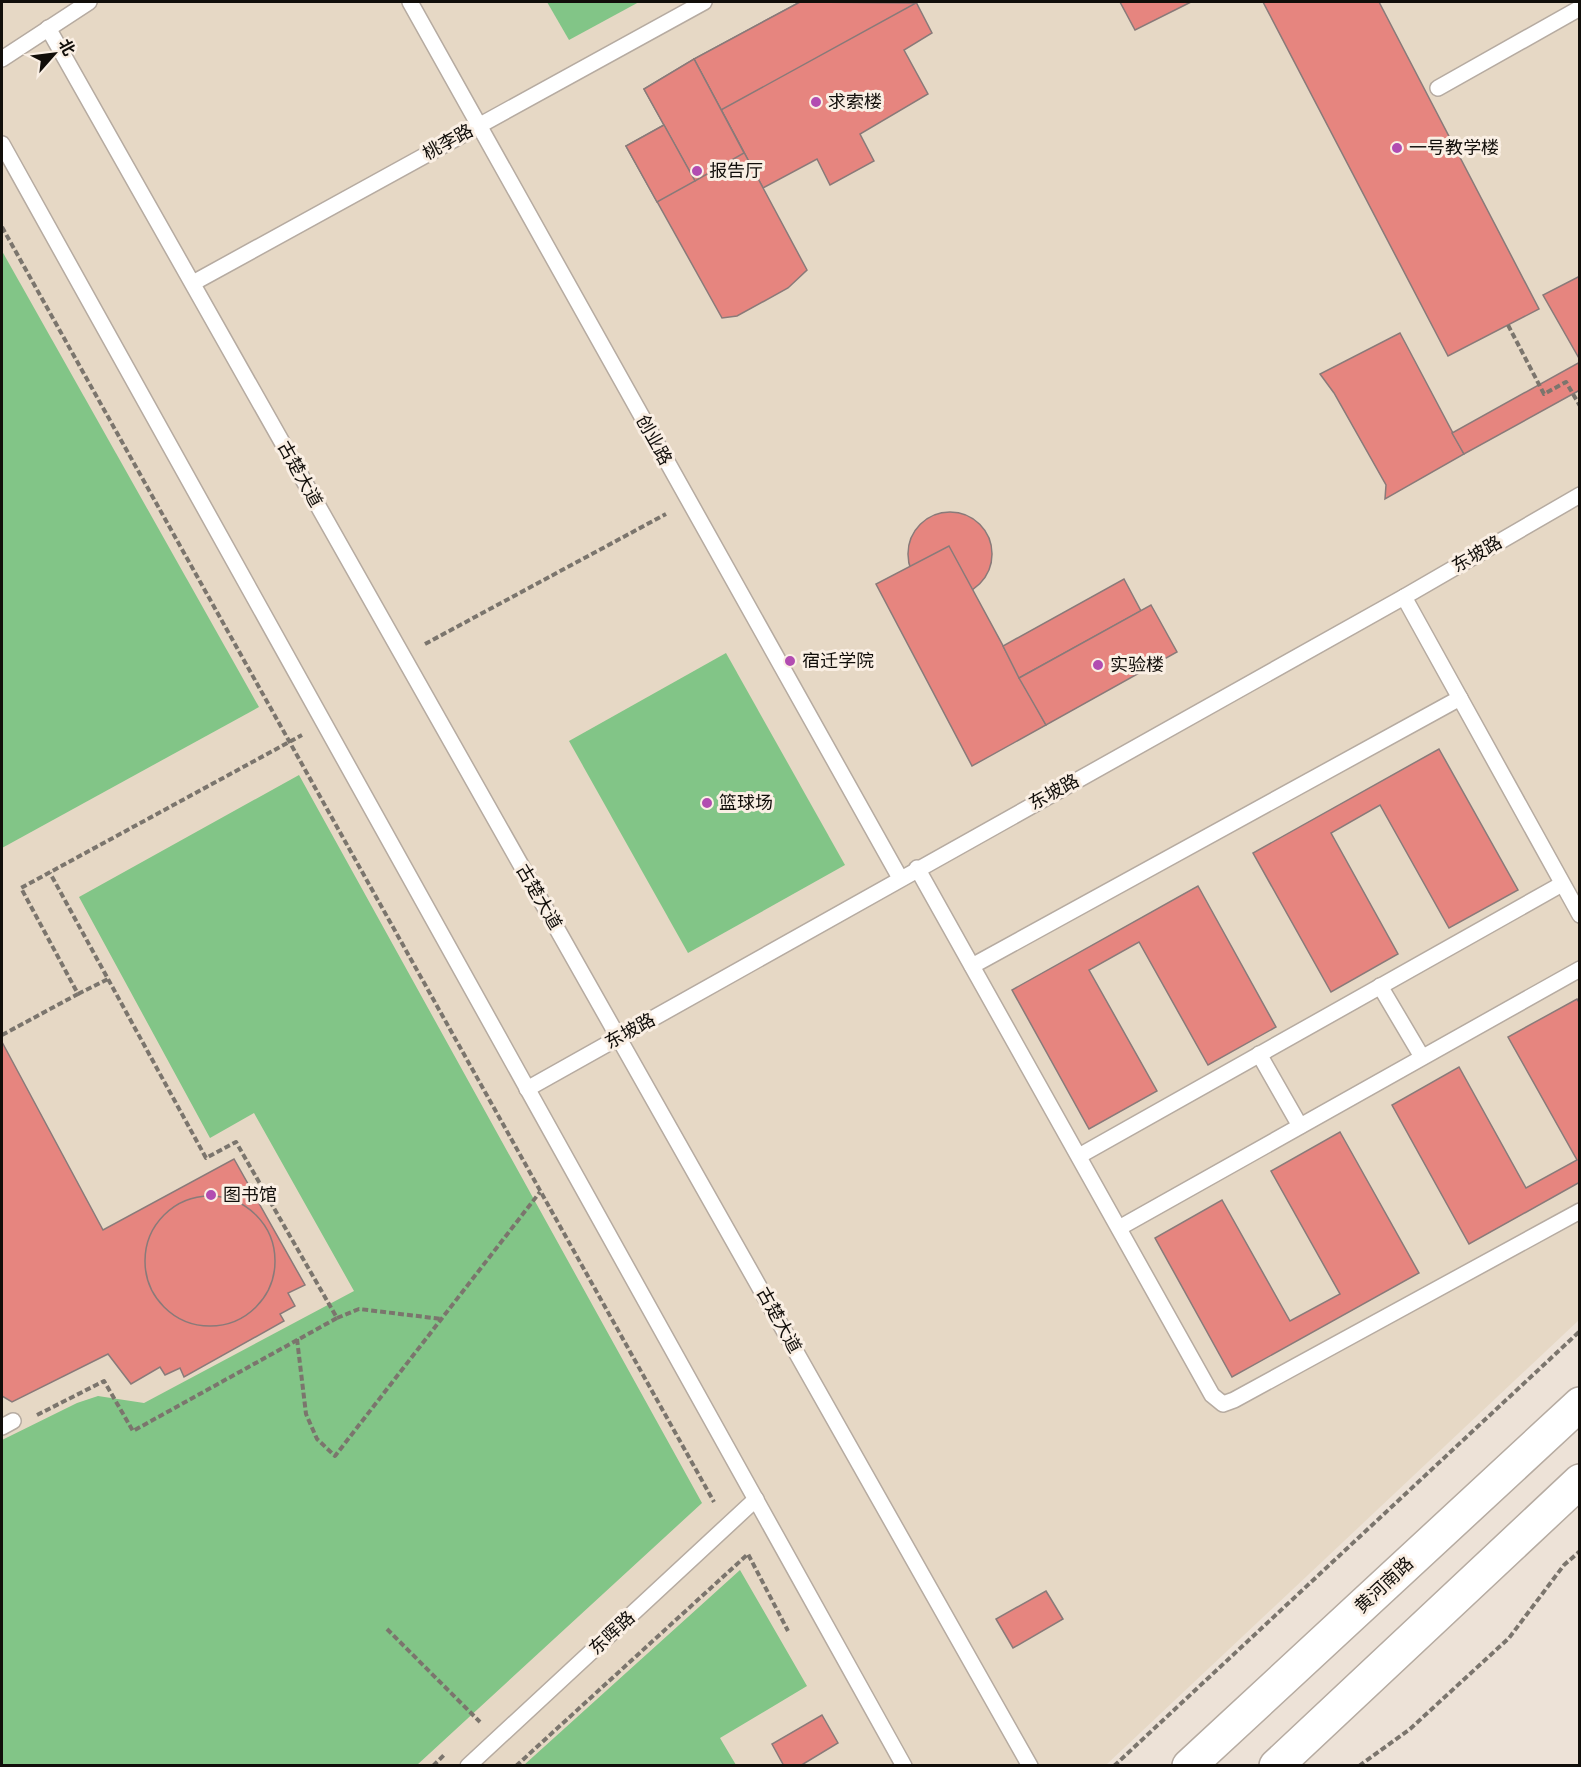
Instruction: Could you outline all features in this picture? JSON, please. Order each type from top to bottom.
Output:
[{"type":"main road","name":"黄河南路","points":[[1189,1766],[1580,1404]]},
{"type":"main road","points":[[1276,1766],[1580,1481]]},
{"type":"lane","points":[[2,59],[89,2]]},
{"type":"lane","name":"创业路","points":[[410,2],[900,878]]},
{"type":"lane","name":"桃李路","points":[[193,283],[704,2]]},
{"type":"lane","points":[[1438,88],[1580,8]]},
{"type":"lane","name":"古楚大道","points":[[48,28],[1030,1766]]},
{"type":"lane","points":[[2,144],[904,1766]]},
{"type":"lane","name":"东坡路","points":[[527,1089],[917,868],[1404,597],[1580,495]]},
{"type":"lane","points":[[1404,597],[1580,915]]},
{"type":"lane","points":[[972,966],[1460,698]]},
{"type":"lane","points":[[917,868],[1212,1395],[1223,1404],[1234,1401],[1580,1210]]},
{"type":"lane","points":[[1078,1156],[1562,884]]},
{"type":"lane","points":[[1119,1228],[1580,969]]},
{"type":"lane","points":[[1380,986],[1422,1058]]},
{"type":"lane","points":[[1259,1054],[1300,1126]]},
{"type":"lane","name":"东晖路","points":[[468,1766],[756,1499]]},
{"type":"path","points":[[2,227],[716,1506]]},
{"type":"path","points":[[1508,325],[1544,394],[1566,382],[1580,406]]},
{"type":"path","points":[[403,656],[688,502]]},
{"type":"path","points":[[78,994],[21,888],[324,723]]},
{"type":"path","points":[[50,873],[206,1158],[236,1142],[337,1318]]},
{"type":"path","points":[[2,1035],[108,979]]},
{"type":"path","points":[[297,1339],[306,1414],[317,1439],[335,1456],[540,1192]]},
{"type":"path","points":[[7,1424],[30,1419],[104,1381],[133,1431],[297,1339],[359,1309],[442,1319]]},
{"type":"path","points":[[1114,1766],[1580,1331]]},
{"type":"path","points":[[1359,1766],[1410,1729],[1509,1638],[1564,1565],[1580,1551]]},
{"type":"path","points":[[516,1766],[748,1554],[789,1631]]},
{"type":"path","points":[[387,1629],[480,1722]]},
{"type":"path","points":[[472,1729],[489,1714]]},
{"type":"path","points":[[433,1766],[449,1751]]},
{"type":"shaded area","name":"宿迁学院","points":[[2,2],[1579,2],[1579,1320],[1106,1765],[2,1766]]},
{"type":"green space","points":[[547,2],[639,2],[569,40]]},
{"type":"green space","points":[[2,251],[259,707],[2,848]]},
{"type":"green space","name":"篮球场","points":[[726,653],[845,865],[688,953],[569,741]]},
{"type":"green space","points":[[299,775],[702,1503],[417,1765],[2,1765],[2,1440],[77,1403],[98,1396],[144,1403],[354,1291],[254,1113],[210,1138],[79,897]]},
{"type":"green space","points":[[740,1570],[807,1686],[720,1738],[736,1765],[524,1765]]},
{"type":"building","name":"求索楼","points":[[800,2],[916,2],[932,33],[904,50],[928,94],[860,134],[874,161],[830,185],[817,159],[763,188],[694,59]]},
{"type":"building","points":[[800,2],[916,3],[721,110],[694,59]]},
{"type":"building","points":[[1120,2],[1191,2],[1135,30]]},
{"type":"building","name":"一号教学楼","points":[[1263,2],[1379,2],[1539,309],[1448,356]]},
{"type":"building","name":"报告厅","points":[[694,59],[807,270],[788,288],[737,316],[722,318],[626,146],[664,125],[644,89]]},
{"type":"building","points":[[694,59],[744,153],[695,181],[644,89]]},
{"type":"building","points":[[664,125],[695,181],[657,202],[626,146]]},
{"type":"building","points":[[1580,276],[1580,360],[1543,295]]},
{"type":"building","points":[[1400,333],[1464,454],[1385,499],[1386,485],[1334,393],[1320,374]]},
{"type":"building","points":[[1580,362],[1580,390],[1464,454],[1452,433]]},
{"type":"building","points":[[950,512],[966,515],[980,524],[989,538],[992,554],[989,570],[980,584],[966,593],[950,596],[934,593],[920,584],[911,570],[908,554],[911,538],[920,524],[934,515]]},
{"type":"building","points":[[949,546],[1046,725],[972,766],[876,584]]},
{"type":"building","points":[[1124,579],[1141,611],[1019,678],[1003,646]]},
{"type":"building","name":"实验楼","points":[[1151,605],[1177,652],[1046,725],[1019,678]]},
{"type":"building","points":[[1439,749],[1518,890],[1449,928],[1380,805],[1331,833],[1398,954],[1331,992],[1253,853]]},
{"type":"building","points":[[1198,886],[1276,1027],[1208,1065],[1139,942],[1089,970],[1157,1091],[1089,1129],[1012,990]]},
{"type":"building","points":[[1577,999],[1580,1004],[1580,1182],[1469,1244],[1392,1105],[1459,1067],[1526,1188],[1577,1160],[1508,1037]]},
{"type":"building","name":"图书馆","points":[[2,1042],[103,1230],[234,1159],[305,1285],[288,1293],[295,1306],[280,1314],[284,1321],[184,1377],[180,1368],[165,1375],[160,1367],[131,1384],[108,1354],[12,1402],[2,1396]]},
{"type":"building","points":[[1340,1132],[1419,1273],[1232,1377],[1155,1238],[1222,1200],[1290,1321],[1340,1294],[1271,1171]]},
{"type":"building","points":[[210,1196],[235,1201],[256,1215],[270,1236],[275,1261],[270,1286],[256,1307],[235,1321],[210,1326],[185,1321],[164,1307],[150,1286],[145,1261],[150,1236],[164,1215],[185,1201]]},
{"type":"building","points":[[1046,1591],[1063,1619],[1013,1648],[996,1619]]},
{"type":"building","points":[[822,1715],[838,1743],[800,1766],[784,1766],[772,1744]]},
{"type":"place","name":"求索楼","points":[[816,102]]},
{"type":"place","name":"一号教学楼","points":[[1397,148]]},
{"type":"place","name":"报告厅","points":[[697,171]]},
{"type":"place","name":"宿迁学院","points":[[790,661]]},
{"type":"place","name":"实验楼","points":[[1098,665]]},
{"type":"place","name":"篮球场","points":[[707,803]]},
{"type":"place","name":"图书馆","points":[[211,1195]]}]
